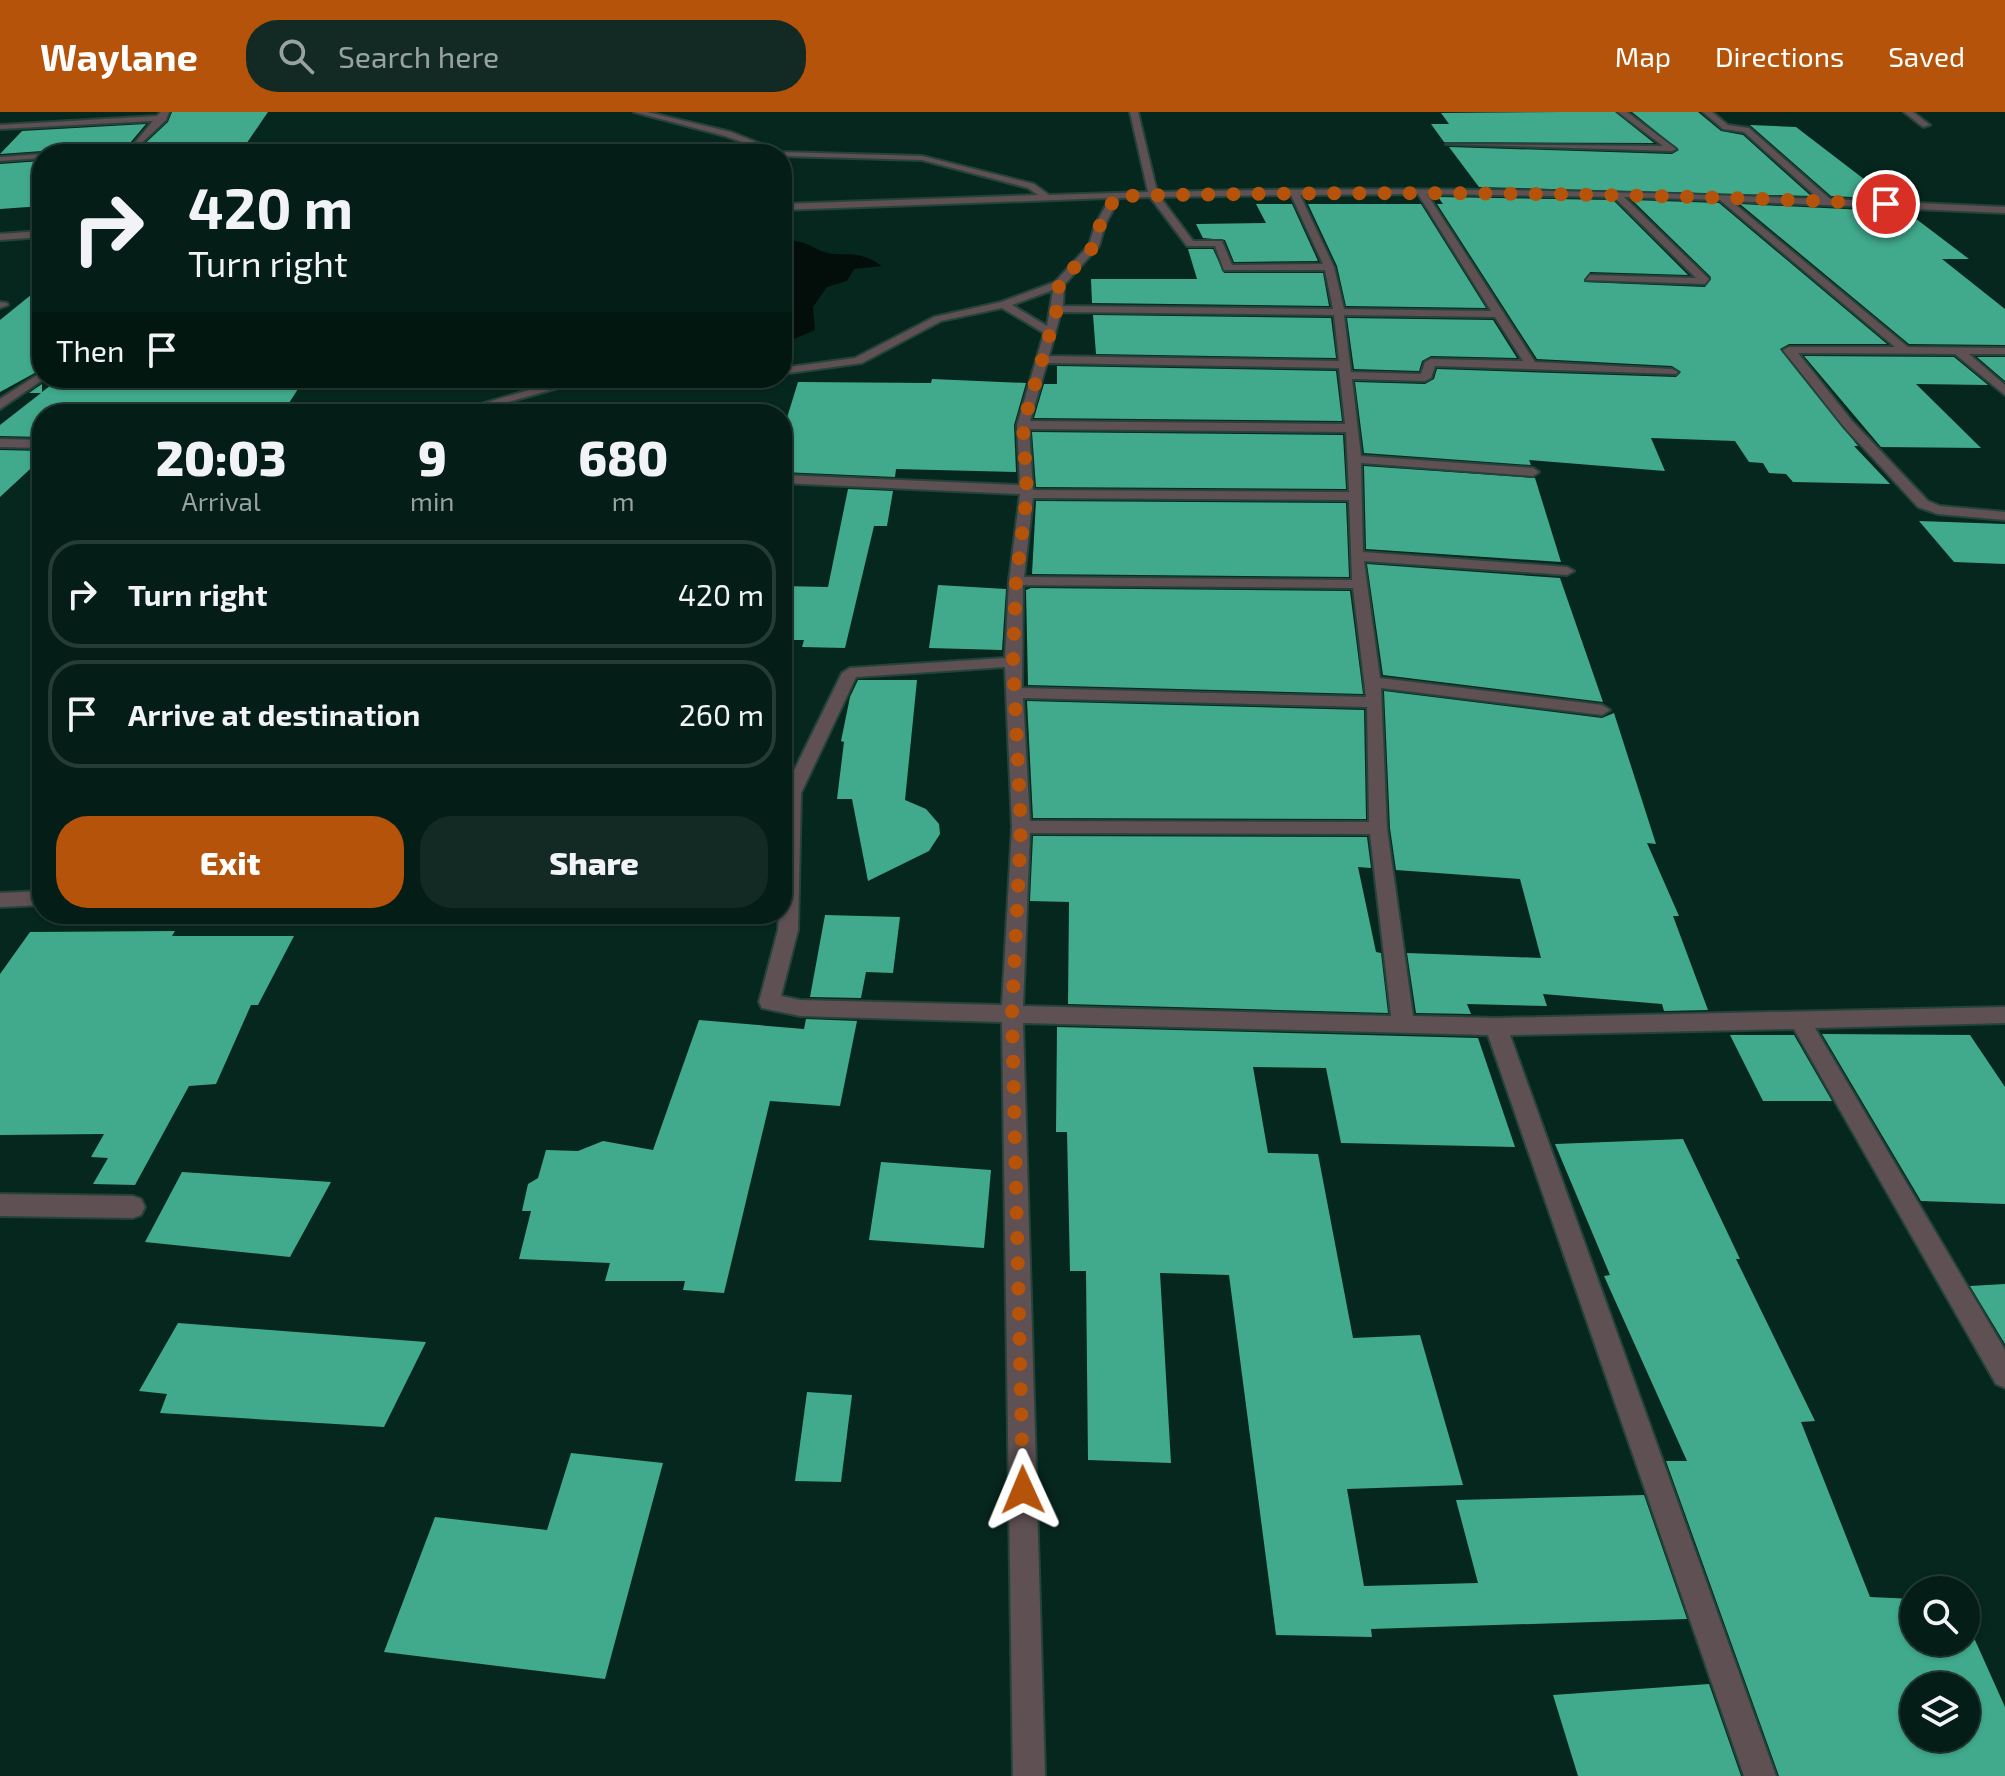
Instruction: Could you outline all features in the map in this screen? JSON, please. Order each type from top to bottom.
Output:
[{"type":"street","points":[[638,112],[728,134],[754,144]]},
{"type":"street","points":[[1134,112],[1153,195],[1169,212],[1190,244],[1219,243],[1228,268],[1329,267]]},
{"type":"street","points":[[1450,144],[1672,149],[1622,112]]},
{"type":"street","points":[[1707,112],[1726,127],[1746,130],[1827,201]]},
{"type":"street","points":[[1908,112],[1926,125]]},
{"type":"street","points":[[0,127],[164,115]]},
{"type":"street","points":[[138,144],[164,115]]},
{"type":"street","points":[[792,154],[922,158],[1031,186],[1046,197]]},
{"type":"street","points":[[0,159],[32,157]]},
{"type":"street","points":[[792,207],[1046,197],[1421,191],[1720,196],[2005,210]]},
{"type":"street","points":[[1421,191],[1531,365]]},
{"type":"street","points":[[1295,193],[1329,267],[1339,311],[1355,459],[1356,556],[1374,682],[1378,828],[1403,1024]]},
{"type":"street","points":[[1590,278],[1705,281],[1617,195]]},
{"type":"street","points":[[792,370],[858,361],[938,319],[1004,305],[1059,284],[1094,246],[1100,225],[1116,196]]},
{"type":"street","points":[[1720,196],[1906,351]]},
{"type":"street","points":[[0,237],[32,235]]},
{"type":"street","points":[[1029,1776],[1012,1013],[1021,827],[1013,662],[1016,581],[1027,492],[1023,425],[1057,309],[1059,284]]},
{"type":"street","points":[[1004,305],[1050,332]]},
{"type":"street","points":[[1057,309],[1499,314]]},
{"type":"street","points":[[2005,351],[1789,350],[1849,425],[1923,504],[1938,510],[2005,516]]},
{"type":"street","points":[[1958,351],[2005,391]]},
{"type":"street","points":[[1041,359],[1345,370],[1425,378],[1431,362],[1672,372]]},
{"type":"street","points":[[0,405],[32,382]]},
{"type":"street","points":[[489,404],[547,388]]},
{"type":"street","points":[[1023,425],[1352,428]]},
{"type":"street","points":[[0,443],[32,444]]},
{"type":"street","points":[[1355,459],[1533,472]]},
{"type":"street","points":[[792,480],[1027,492],[1354,496]]},
{"type":"street","points":[[1356,556],[1567,571]]},
{"type":"street","points":[[1016,581],[1362,584]]},
{"type":"street","points":[[792,793],[850,673],[1013,662]]},
{"type":"street","points":[[1374,682],[1602,710]]},
{"type":"street","points":[[1013,693],[1375,702]]},
{"type":"street","points":[[1021,827],[1378,828]]},
{"type":"street","points":[[0,900],[32,898]]},
{"type":"street","points":[[788,924],[769,1002],[800,1008],[1496,1027],[2005,1015]]},
{"type":"street","points":[[1799,1019],[2005,1375]]},
{"type":"street","points":[[1496,1027],[1760,1776]]},
{"type":"street","points":[[0,1205],[133,1207]]},
{"type":"shaded area","points":[[792,241],[827,253],[863,256],[882,266],[854,269],[847,281],[827,287],[813,307],[815,330],[792,340]]},
{"type":"building","points":[[172,112],[268,112],[246,144],[145,144],[168,122]]},
{"type":"building","points":[[1615,112],[1654,143],[1444,142],[1431,124],[1449,124],[1441,113]]},
{"type":"building","points":[[1632,112],[1698,112],[1721,131],[1743,135],[1811,196],[1479,187],[1449,147],[1672,154],[1679,150]]},
{"type":"building","points":[[146,124],[130,143],[32,144],[32,152],[0,154],[22,131]]},
{"type":"building","points":[[1750,125],[1796,127],[1890,199],[1831,196]]},
{"type":"building","points":[[32,162],[32,207],[0,209],[0,164]]},
{"type":"building","points":[[1438,197],[1613,200],[1688,275],[1590,272],[1584,282],[1705,287],[1711,277],[1632,200],[1719,203],[1887,344],[1789,344],[1780,349],[1858,446],[1854,446],[1890,484],[1793,482],[1786,474],[1769,473],[1763,463],[1749,462],[1735,441],[1651,438],[1665,471],[1529,460],[1531,465],[1364,453],[1355,382],[1425,384],[1434,379],[1437,369],[1676,377],[1681,372],[1672,366],[1537,359],[1437,204],[1443,204]]},
{"type":"building","points":[[1256,204],[1292,204],[1318,261],[1234,262],[1225,240],[1203,238],[1196,224],[1266,223]]},
{"type":"building","points":[[1308,204],[1421,204],[1486,308],[1346,306],[1337,266]]},
{"type":"building","points":[[1740,204],[1907,212],[1969,259],[1942,259],[2005,309],[2005,345],[1909,344]]},
{"type":"building","points":[[1188,249],[1213,249],[1224,273],[1323,273],[1329,306],[1092,303],[1091,279],[1197,279]]},
{"type":"building","points":[[32,294],[32,374],[0,392],[0,320]]},
{"type":"building","points":[[1093,315],[1331,318],[1336,358],[1096,354]]},
{"type":"building","points":[[1347,318],[1493,320],[1517,358],[1431,356],[1422,361],[1419,371],[1354,369]]},
{"type":"building","points":[[1804,356],[1954,357],[1988,385],[1916,384],[1981,448],[1881,447]]},
{"type":"building","points":[[1977,357],[2005,357],[2005,381]]},
{"type":"building","points":[[1057,366],[1336,371],[1342,421],[1034,418],[1044,384],[1057,384]]},
{"type":"building","points":[[932,379],[1026,383],[1014,425],[1016,472],[896,469],[895,477],[792,472],[791,404],[798,382],[931,383]]},
{"type":"building","points":[[36,388],[42,388],[42,392],[47,388],[299,388],[288,404],[32,404],[32,437],[0,436],[0,425],[41,393],[29,393]]},
{"type":"building","points":[[1032,432],[1343,435],[1346,489],[1036,487]]},
{"type":"building","points":[[0,450],[32,451],[32,467],[0,497]]},
{"type":"building","points":[[1364,466],[1535,478],[1561,562],[1366,549]]},
{"type":"building","points":[[848,489],[893,491],[887,526],[874,526],[845,648],[802,647],[804,640],[792,640],[792,586],[828,587]]},
{"type":"building","points":[[1036,501],[1346,503],[1349,577],[1032,574]]},
{"type":"building","points":[[1919,521],[2005,524],[2005,564],[1954,562]]},
{"type":"building","points":[[1367,564],[1560,578],[1603,702],[1383,675]]},
{"type":"building","points":[[938,585],[1006,589],[1002,650],[929,648]]},
{"type":"building","points":[[1026,590],[1350,591],[1363,694],[1028,685]]},
{"type":"building","points":[[858,680],[917,680],[905,800],[926,809],[939,824],[940,834],[929,851],[868,881],[852,799],[837,799],[844,742],[841,741],[850,697]]},
{"type":"building","points":[[1384,691],[1602,718],[1614,713],[1656,844],[1647,843],[1679,916],[1673,916],[1708,1010],[1664,1011],[1662,1004],[1543,994],[1547,1006],[1467,1004],[1471,1014],[1416,1013],[1407,953],[1541,958],[1520,879],[1396,870],[1390,828]]},
{"type":"building","points":[[1027,701],[1364,710],[1366,819],[1033,818]]},
{"type":"building","points":[[1033,836],[1367,837],[1371,868],[1358,867],[1376,952],[1381,953],[1388,1013],[1068,1004],[1069,902],[1030,901]]},
{"type":"building","points":[[825,915],[900,917],[893,973],[866,972],[861,998],[810,997]]},
{"type":"building","points":[[175,931],[172,936],[294,936],[258,1005],[251,1005],[216,1084],[189,1086],[135,1185],[93,1184],[108,1158],[91,1157],[104,1134],[0,1135],[0,974],[30,932]]},
{"type":"building","points":[[806,1019],[857,1021],[840,1106],[770,1101],[724,1293],[683,1290],[685,1281],[605,1281],[610,1263],[519,1259],[531,1211],[522,1211],[528,1184],[538,1178],[546,1150],[578,1151],[603,1141],[653,1150],[699,1020],[804,1029]]},
{"type":"building","points":[[1057,1027],[1478,1038],[1515,1147],[1341,1143],[1326,1068],[1253,1067],[1268,1153],[1318,1154],[1353,1338],[1420,1335],[1463,1485],[1347,1489],[1364,1586],[1478,1583],[1456,1500],[1644,1495],[1687,1619],[1371,1629],[1372,1637],[1276,1635],[1229,1275],[1160,1273],[1171,1463],[1088,1460],[1086,1271],[1070,1271],[1067,1132],[1056,1132]]},
{"type":"building","points":[[1822,1034],[1970,1035],[2005,1087],[2005,1204],[1921,1201]]},
{"type":"building","points":[[1730,1035],[1794,1035],[1832,1101],[1763,1101]]},
{"type":"building","points":[[1683,1139],[1740,1259],[1736,1259],[1815,1421],[1801,1422],[1870,1597],[1900,1598],[1900,1656],[1980,1656],[1980,1651],[2005,1707],[2005,1776],[1779,1776],[1666,1461],[1687,1461],[1604,1276],[1610,1275],[1555,1144]]},
{"type":"building","points":[[881,1162],[991,1170],[984,1248],[869,1240]]},
{"type":"building","points":[[182,1172],[331,1182],[290,1257],[145,1242]]},
{"type":"building","points":[[2005,1284],[2005,1344],[1970,1286]]},
{"type":"building","points":[[178,1323],[426,1342],[384,1427],[160,1413],[167,1394],[139,1391]]},
{"type":"building","points":[[807,1392],[852,1395],[841,1482],[795,1481]]},
{"type":"building","points":[[571,1453],[663,1463],[605,1679],[384,1652],[435,1517],[547,1530]]},
{"type":"building","points":[[1709,1684],[1741,1776],[1578,1776],[1553,1695]]},
{"type":"route","points":[[1023,1490],[1012,1013],[1021,827],[1013,662],[1016,581],[1027,494],[1021,443],[1023,425],[1057,309],[1059,284],[1094,246],[1100,225],[1116,196],[1421,191],[1720,196],[1886,204]]}]
